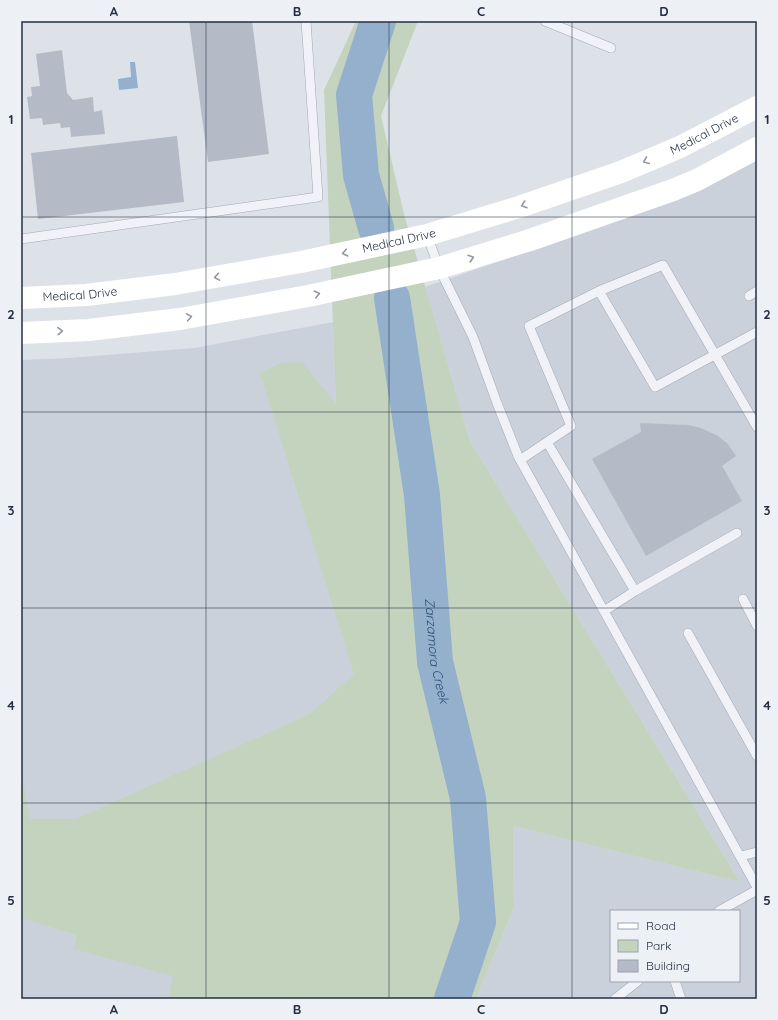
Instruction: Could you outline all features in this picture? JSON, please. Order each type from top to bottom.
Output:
[{"type":"street","name":"Medical Drive","points":[[21,298],[86,295],[175,284],[301,262],[426,235],[621,172],[680,147],[757,107]]},
{"type":"street","points":[[21,333],[89,330],[180,319],[308,296],[439,268],[530,240],[666,192],[697,180],[757,148]]},
{"type":"lane","points":[[21,239],[318,197],[306,21]]},
{"type":"lane","points":[[545,21],[611,48]]},
{"type":"lane","points":[[426,235],[439,268],[473,337],[520,460],[741,856],[757,888],[721,910]]},
{"type":"lane","points":[[520,460],[571,426],[529,326],[599,291],[663,265],[757,427]]},
{"type":"lane","points":[[599,291],[655,387],[757,332]]},
{"type":"lane","points":[[749,296],[757,291]]},
{"type":"lane","points":[[547,442],[635,591]]},
{"type":"lane","points":[[604,611],[635,591],[737,533]]},
{"type":"lane","points":[[743,599],[757,626]]},
{"type":"lane","points":[[688,633],[757,756]]},
{"type":"lane","points":[[741,856],[757,852]]},
{"type":"lane","points":[[615,999],[637,982]]},
{"type":"lane","points":[[675,982],[681,999]]},
{"type":"shaded area","points":[[757,156],[757,999],[476,999],[514,907],[513,826],[740,882],[470,441],[425,287],[560,240]]},
{"type":"shaded area","points":[[333,322],[336,404],[403,878],[345,999],[21,999],[21,360],[69,358],[194,348]]},
{"type":"green space","points":[[356,21],[418,21],[381,116],[404,214],[470,441],[740,882],[513,826],[514,907],[476,999],[168,999],[173,976],[74,949],[77,935],[21,918],[21,780],[23,780],[30,819],[76,819],[310,714],[354,674],[260,373],[281,363],[302,362],[336,404],[324,90]]},
{"type":"water","points":[[130,62],[135,62],[138,88],[119,90],[118,79],[131,77]]},
{"type":"building","points":[[189,21],[252,21],[269,154],[208,162]]},
{"type":"building","points":[[62,50],[67,93],[73,100],[93,97],[94,112],[102,110],[105,134],[71,137],[70,127],[61,128],[60,123],[43,125],[42,118],[30,119],[27,97],[32,96],[31,87],[40,86],[36,54]]},
{"type":"building","points":[[177,136],[184,202],[38,219],[31,153]]},
{"type":"building","points":[[640,423],[688,425],[701,428],[718,436],[728,444],[736,456],[722,466],[742,501],[646,556],[592,459],[641,432]]},
{"type":"waterway","name":"Zarzamora Creek","points":[[376,228],[361,175],[354,95],[378,21]]},
{"type":"waterway","name":"Zarzamora Creek","points":[[392,298],[422,495],[435,662],[468,798],[478,922],[452,999]]}]
